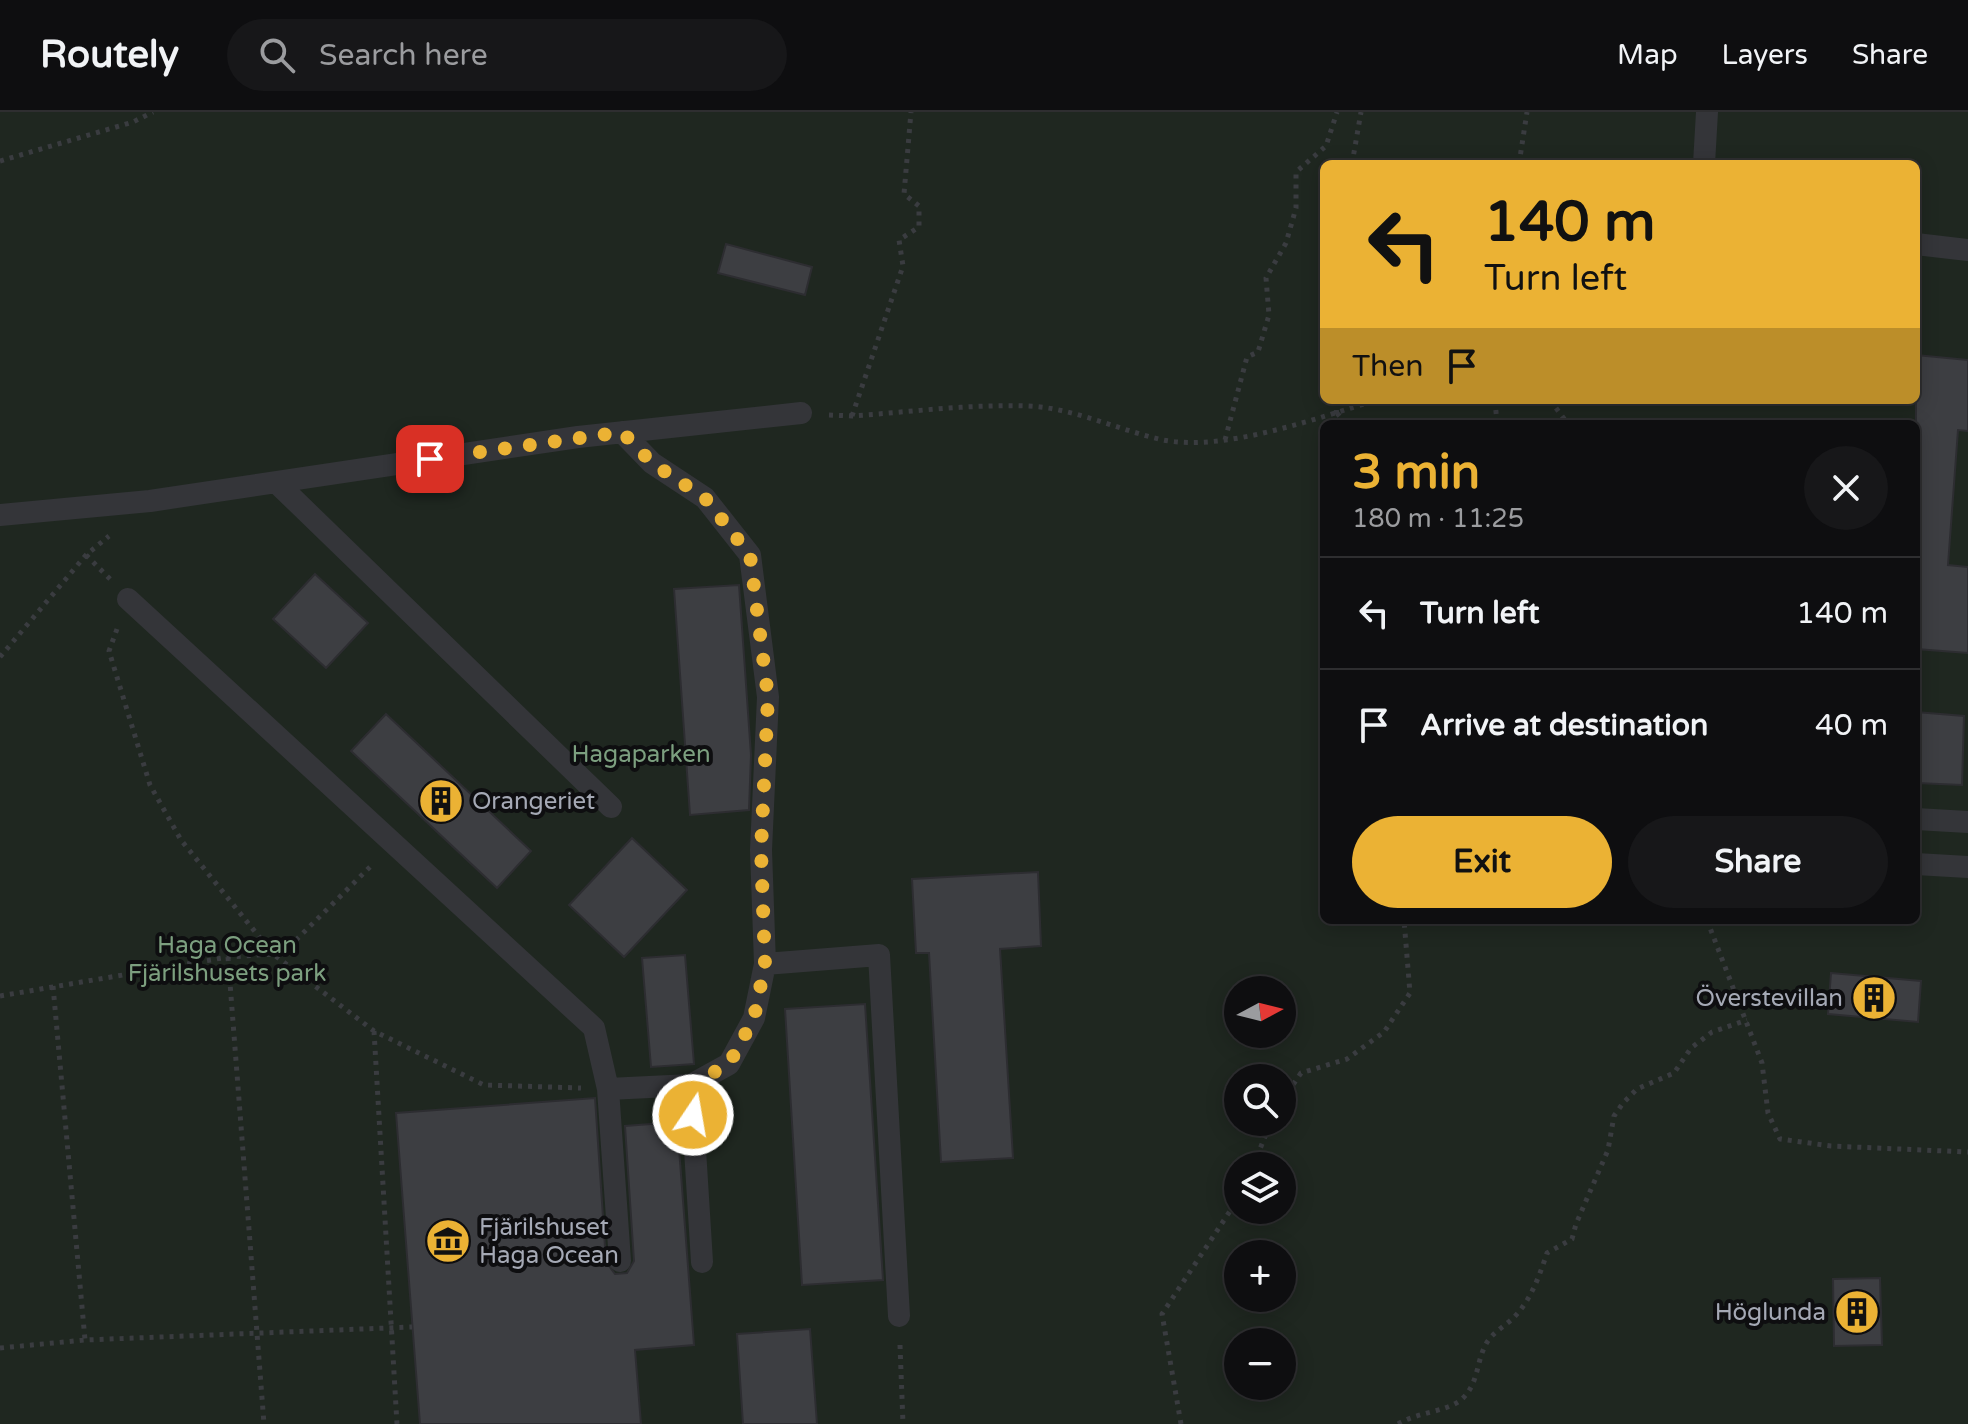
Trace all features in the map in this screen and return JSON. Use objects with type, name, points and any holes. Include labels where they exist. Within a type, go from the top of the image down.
[{"type":"lane","points":[[1704,160],[1707,112]]},
{"type":"lane","points":[[1920,244],[1968,250]]},
{"type":"lane","points":[[0,515],[150,501],[622,432],[801,413]]},
{"type":"lane","points":[[608,1089],[691,1085],[729,1064],[754,1018],[765,964],[761,850],[768,697],[750,555],[705,498],[652,463],[622,432]]},
{"type":"lane","points":[[278,484],[611,807]]},
{"type":"lane","points":[[128,599],[594,1028],[608,1089],[620,1261]]},
{"type":"lane","points":[[1920,819],[1968,822]]},
{"type":"lane","points":[[1920,864],[1968,867]]},
{"type":"lane","points":[[765,964],[879,955],[899,1316]]},
{"type":"lane","points":[[691,1085],[702,1262]]},
{"type":"path","points":[[0,161],[133,122],[153,112]]},
{"type":"path","points":[[852,416],[903,266],[899,240],[919,227],[919,206],[904,194],[911,112]]},
{"type":"path","points":[[1225,440],[1247,357],[1258,352],[1263,340],[1269,315],[1266,278],[1286,243],[1296,208],[1296,172],[1326,146],[1335,112]]},
{"type":"path","points":[[1353,160],[1361,112]]},
{"type":"path","points":[[1520,160],[1527,112]]},
{"type":"path","points":[[1336,404],[1337,420]]},
{"type":"path","points":[[801,413],[852,416],[1030,406],[1069,413],[1167,440],[1225,440],[1363,404]]},
{"type":"path","points":[[1336,412],[1343,420]]},
{"type":"path","points":[[0,657],[86,555],[150,501]]},
{"type":"path","points":[[128,599],[109,651],[150,785],[181,840],[273,954],[374,1031],[484,1085],[608,1089]]},
{"type":"path","points":[[0,996],[228,957],[273,954],[296,940],[373,865],[390,841]]},
{"type":"path","points":[[1296,1080],[1301,1073],[1347,1059],[1384,1032],[1410,993],[1404,924]]},
{"type":"path","points":[[1709,924],[1762,1063],[1768,1113],[1780,1139],[1831,1146],[1968,1152]]},
{"type":"path","points":[[228,957],[264,1424]]},
{"type":"path","points":[[53,986],[85,1340]]},
{"type":"path","points":[[1398,1424],[1415,1414],[1448,1407],[1471,1389],[1484,1346],[1517,1314],[1539,1278],[1547,1253],[1572,1239],[1608,1150],[1614,1116],[1623,1103],[1637,1089],[1674,1073],[1691,1048],[1712,1032],[1747,1020]]},
{"type":"path","points":[[374,1031],[397,1424]]},
{"type":"path","points":[[1181,1424],[1162,1314],[1224,1220]]},
{"type":"path","points":[[899,1316],[903,1424]]},
{"type":"path","points":[[0,1348],[85,1340],[412,1327]]},
{"type":"green space","name":"Hagaparken","points":[[0,112],[1968,112],[1968,1424],[0,1424]]},
{"type":"building","points":[[726,244],[812,267],[805,295],[718,273]]},
{"type":"building","points":[[1920,355],[1968,360],[1968,431],[1958,430],[1948,565],[1968,567],[1968,653],[1920,649],[1920,420],[1916,420],[1916,404],[1920,404]]},
{"type":"building","points":[[315,574],[368,623],[326,668],[273,619]]},
{"type":"building","points":[[739,585],[751,755],[749,810],[690,815],[674,589]]},
{"type":"building","points":[[1920,712],[1964,716],[1962,785],[1920,783]]},
{"type":"building","name":"Orangeriet","points":[[386,714],[531,851],[497,888],[351,751]]},
{"type":"building","points":[[632,838],[687,890],[624,957],[569,905]]},
{"type":"building","points":[[1038,872],[1041,946],[1000,949],[1013,1158],[941,1162],[929,953],[916,953],[912,879]]},
{"type":"building","points":[[685,955],[694,1064],[651,1067],[642,958]]},
{"type":"building","name":"Överstevillan","points":[[1831,973],[1921,981],[1918,1022],[1828,1014]]},
{"type":"building","points":[[865,1004],[883,1280],[802,1285],[785,1009]]},
{"type":"building","points":[[595,1098],[606,1262],[615,1274],[627,1273],[634,1261],[625,1126],[677,1122],[694,1345],[635,1350],[641,1424],[420,1424],[396,1113]]},
{"type":"building","name":"Höglunda","points":[[1880,1278],[1882,1345],[1834,1346],[1833,1279]]},
{"type":"building","points":[[810,1329],[817,1424],[743,1424],[737,1334]]},
{"type":"place","name":"Orangeriet","points":[[441,801]]},
{"type":"place","name":"Överstevillan","points":[[1874,998]]},
{"type":"place","name":"Fjärilshuset Haga Ocean","points":[[448,1241]]},
{"type":"place","name":"Höglunda","points":[[1857,1312]]},
{"type":"route","points":[[430,459],[622,432],[652,463],[705,498],[750,555],[768,697],[761,850],[765,964],[754,1018],[729,1064],[691,1085],[693,1115]]},
{"type":"park label","name":"Haga Ocean Fjärilshusets park","points":[[227,959]]}]
